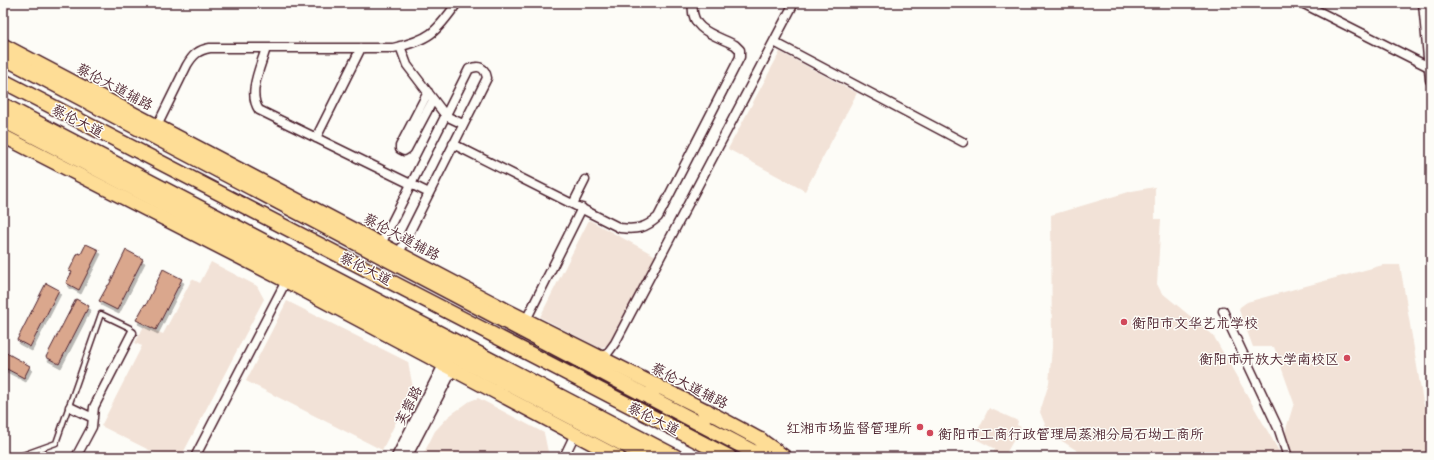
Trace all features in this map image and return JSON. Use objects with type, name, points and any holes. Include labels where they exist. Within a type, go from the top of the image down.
[{"type":"highway","points":[[3,57],[343,237],[376,245],[653,392],[700,424],[763,457]]},
{"type":"highway","name":"蔡伦大道","points":[[3,81],[729,457]]},
{"type":"highway","name":"蔡伦大道","points":[[3,105],[676,457]]},
{"type":"highway","points":[[3,120],[66,158],[288,276],[464,360],[578,428],[639,455]]},
{"type":"highway","points":[[443,350],[448,367],[464,360]]},
{"type":"highway","points":[[700,424],[707,411]]},
{"type":"highway","points":[[761,440],[770,457]]},
{"type":"main road","name":"蔡伦大道辅路","points":[[3,45],[157,126],[376,245],[399,253],[526,320],[601,364]]},
{"type":"main road","points":[[3,136],[66,158]]},
{"type":"main road","points":[[288,276],[448,367],[578,428],[618,457]]},
{"type":"main road","name":"蔡伦大道辅路","points":[[653,392],[707,411],[761,440],[785,457]]},
{"type":"street","points":[[157,126],[193,56],[200,50],[210,48],[361,48],[400,46],[416,43],[430,35],[441,25],[457,3]]},
{"type":"street","points":[[453,144],[620,228],[637,230],[650,225],[658,217],[740,57],[740,50],[735,45],[696,24],[692,13],[693,3]]},
{"type":"street","points":[[601,364],[615,343],[794,3]]},
{"type":"street","points":[[1302,3],[1430,68]]},
{"type":"street","points":[[1424,3],[1431,80]]},
{"type":"street","points":[[774,42],[963,142]]},
{"type":"street","points":[[400,46],[407,65],[433,100],[446,116],[463,124]]},
{"type":"street","points":[[266,48],[253,94],[254,103],[259,110],[429,193]]},
{"type":"street","points":[[316,138],[361,48]]},
{"type":"street","points":[[376,245],[411,185],[469,69],[475,66],[481,67],[486,71],[487,78],[399,253]]},
{"type":"street","points":[[428,92],[400,146],[400,149],[404,151],[407,149],[433,100]]},
{"type":"street","points":[[573,204],[585,180]]},
{"type":"street","points":[[526,320],[582,208]]},
{"type":"street","points":[[194,457],[288,276]]},
{"type":"street","points":[[1222,311],[1279,430],[1288,457]]},
{"type":"street","points":[[76,457],[92,428],[94,407],[132,333]]},
{"type":"street","name":"芙蓉路","points":[[397,457],[448,367]]},
{"type":"street","name":"芙蓉路","points":[[406,457],[448,367]]},
{"type":"street","points":[[70,407],[93,418]]},
{"type":"street","points":[[564,457],[578,428]]},
{"type":"lane","points":[[17,457],[56,442],[70,407],[101,314],[130,328],[132,333]]},
{"type":"shaded area","points":[[780,52],[857,93],[805,191],[728,149]]},
{"type":"shaded area","name":"衡阳市文华艺术学校","points":[[1155,187],[1155,219],[1161,219],[1157,284],[1161,292],[1213,335],[1280,453],[1280,457],[1087,457],[1048,432],[1040,412],[1049,383],[1052,347],[1051,215],[1132,191]]},
{"type":"shaded area","points":[[589,220],[656,256],[610,344],[600,348],[540,317]]},
{"type":"shaded area","points":[[211,262],[257,286],[264,299],[181,457],[163,457],[101,426],[142,346],[135,343],[144,326],[163,334],[192,279],[200,283]]},
{"type":"shaded area","name":"衡阳市开放大学南校区","points":[[1383,265],[1400,265],[1423,402],[1431,421],[1431,457],[1293,457],[1287,448],[1285,438],[1286,429],[1294,403],[1274,347],[1253,347],[1239,310],[1240,307],[1247,302]]},
{"type":"shaded area","points":[[287,301],[408,362],[413,388],[382,450],[246,381]]},
{"type":"shaded area","points":[[478,398],[544,433],[548,452],[545,457],[422,457],[435,431],[449,416],[470,401]]},
{"type":"shaded area","points":[[989,408],[1018,421],[1017,425],[1021,427],[1004,457],[992,457],[995,449],[974,438]]},
{"type":"building","points":[[86,244],[99,250],[79,290],[66,283],[72,272],[69,271],[78,253],[81,254]]},
{"type":"building","points":[[126,250],[143,259],[117,310],[99,301],[109,285]]},
{"type":"building","points":[[163,269],[182,279],[156,330],[136,320],[145,304],[146,305]]},
{"type":"building","points":[[46,283],[59,290],[30,347],[17,340]]},
{"type":"building","points":[[76,299],[89,306],[59,364],[46,357]]},
{"type":"building","points":[[3,351],[30,366],[24,378],[3,367]]},
{"type":"place","name":"衡阳市文华艺术学校","points":[[1124,322]]},
{"type":"place","name":"衡阳市开放大学南校区","points":[[1347,358]]},
{"type":"place","name":"红湘市场监督管理所","points":[[920,427]]},
{"type":"place","name":"衡阳市工商行政管理局蒸湘分局石坳工商所","points":[[930,433]]}]
